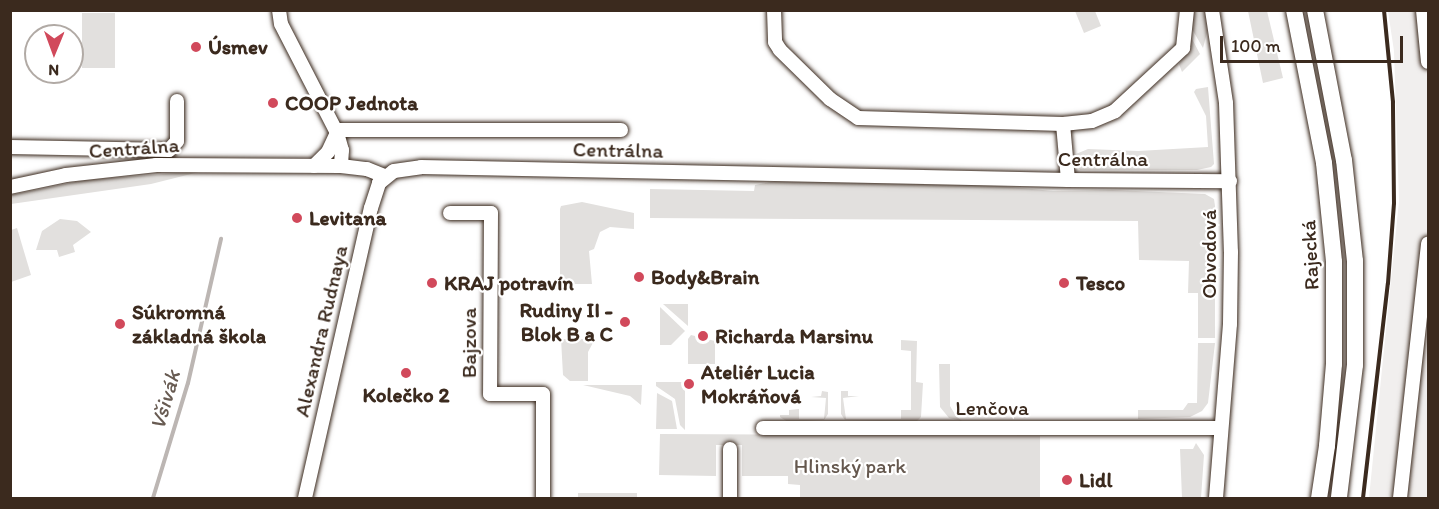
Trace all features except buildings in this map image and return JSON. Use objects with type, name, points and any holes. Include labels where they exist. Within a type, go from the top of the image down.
[{"type":"main road","name":"Rajecká","points":[[1294,10],[1324,164],[1334,262],[1334,375],[1319,498]]},
{"type":"main road","name":"Rajecká","points":[[1315,10],[1344,160],[1355,261],[1355,365],[1339,498]]},
{"type":"street","points":[[279,10],[281,24],[337,132],[342,150],[341,166]]},
{"type":"street","points":[[774,15],[775,42],[780,51],[830,99],[858,118],[1063,124],[1092,121],[1115,111],[1183,48],[1187,10]]},
{"type":"street","name":"Obvodová","points":[[1212,10],[1225,93],[1230,181],[1231,288],[1216,498]]},
{"type":"street","points":[[1423,10],[1428,62]]},
{"type":"street","points":[[10,147],[169,150],[177,141],[177,101]]},
{"type":"street","points":[[1063,124],[1068,180]]},
{"type":"street","points":[[337,132],[621,130]]},
{"type":"street","points":[[314,166],[328,152],[337,132]]},
{"type":"street","name":"Centrálna","points":[[10,188],[66,175],[156,165],[341,166],[367,169],[384,176],[405,168],[421,167],[1068,180],[1230,181]]},
{"type":"street","name":"Alexandra Rudnaya","points":[[305,498],[368,220],[379,183],[384,176]]},
{"type":"street","name":"Bajzova","points":[[450,213],[491,213],[490,394],[543,394],[543,498]]},
{"type":"street","points":[[1400,498],[1428,244]]},
{"type":"street","name":"Lenčova","points":[[763,428],[1221,429]]},
{"type":"street","points":[[730,449],[730,498]]},
{"type":"shaded area","points":[[1388,11],[1428,11],[1428,498],[1369,498],[1399,201],[1394,51]]},
{"type":"green space","points":[[1075,11],[1095,11],[1101,26],[1084,33]]},
{"type":"green space","points":[[1192,11],[1205,11],[1208,29],[1203,48],[1192,29]]},
{"type":"green space","points":[[1248,11],[1267,11],[1283,78],[1263,83]]},
{"type":"green space","points":[[82,13],[115,13],[115,68],[84,68]]},
{"type":"green space","points":[[1192,39],[1200,54],[1182,72],[1179,64]]},
{"type":"green space","points":[[1208,87],[1214,164],[1211,167],[1197,170],[1080,170],[1078,167],[1074,157],[1088,149],[1138,151],[1208,147],[1206,116],[1194,92],[1196,89]]},
{"type":"green space","points":[[203,171],[151,184],[11,204],[11,195],[85,180]]},
{"type":"green space","points":[[786,179],[978,184],[1053,191],[1112,190],[1205,194],[1214,199],[1215,206],[1215,338],[1198,338],[1198,293],[1188,293],[1189,261],[1139,260],[1138,221],[650,218],[650,189],[754,191],[755,185]]},
{"type":"green space","points":[[582,202],[634,213],[634,229],[610,227],[600,232],[594,249],[589,251],[592,284],[560,284],[560,209],[561,206]]},
{"type":"green space","points":[[60,219],[77,221],[91,232],[73,245],[75,252],[59,257],[57,250],[36,250],[42,231]]},
{"type":"green space","points":[[17,228],[31,275],[11,282],[11,230]]},
{"type":"green space","points":[[663,304],[688,304],[688,326]]},
{"type":"green space","points":[[660,307],[685,331],[671,345],[660,345]]},
{"type":"green space","points":[[691,335],[715,341],[715,364],[688,364],[688,339]]},
{"type":"green space","points":[[561,339],[595,339],[588,352],[588,381],[570,381],[563,375]]},
{"type":"green space","points":[[901,340],[917,341],[916,382],[923,383],[921,417],[916,422],[845,420],[841,414],[841,391],[848,391],[848,396],[859,396],[843,398],[846,419],[901,419],[901,410],[911,410],[911,351],[901,350]]},
{"type":"green space","points":[[1198,343],[1215,343],[1208,403],[1202,411],[1190,417],[1138,419],[1138,410],[1183,410],[1188,403],[1197,403]]},
{"type":"green space","points":[[939,364],[950,364],[950,406],[962,421],[949,418],[940,407]]},
{"type":"green space","points":[[656,382],[685,382],[685,430],[680,425],[675,399],[656,386]]},
{"type":"green space","points":[[583,385],[642,385],[641,405],[630,396]]},
{"type":"green space","points":[[822,391],[828,392],[828,414],[824,420],[788,422],[780,417],[780,415],[789,415],[789,410],[799,409],[799,419],[824,419],[826,398],[811,397],[821,396]]},
{"type":"green space","points":[[657,393],[672,401],[677,429],[656,429]]},
{"type":"green space","name":"Hlinský park","points":[[660,434],[1040,436],[1040,498],[800,498],[800,485],[788,484],[788,476],[742,476],[742,445],[716,445],[716,476],[659,475]]},
{"type":"green space","points":[[1196,443],[1204,455],[1201,498],[1182,498],[1180,449],[1193,449]]},
{"type":"green space","points":[[578,493],[637,493],[637,498],[578,498]]},
{"type":"waterway","name":"Všivák","points":[[153,498],[188,383],[221,239]]},
{"type":"railway","points":[[1363,498],[1388,283],[1394,203],[1393,102],[1384,10]]},
{"type":"place","name":"Úsmev","points":[[196,47]]},
{"type":"place","name":"COOP Jednota","points":[[273,103]]},
{"type":"place","name":"Levitana","points":[[297,218]]},
{"type":"place","name":"Body&Brain","points":[[639,277]]},
{"type":"place","name":"KRAJ potravín","points":[[432,283]]},
{"type":"place","name":"Tesco","points":[[1064,283]]},
{"type":"place","name":"Rudiny II - Blok B a C","points":[[625,322]]},
{"type":"place","name":"Súkromná základná škola","points":[[120,324]]},
{"type":"place","name":"Richarda Marsinu","points":[[703,336]]},
{"type":"place","name":"Kolečko 2","points":[[406,373]]},
{"type":"place","name":"Ateliér Lucia Mokráňová","points":[[689,384]]},
{"type":"place","name":"Lidl","points":[[1067,480]]}]
